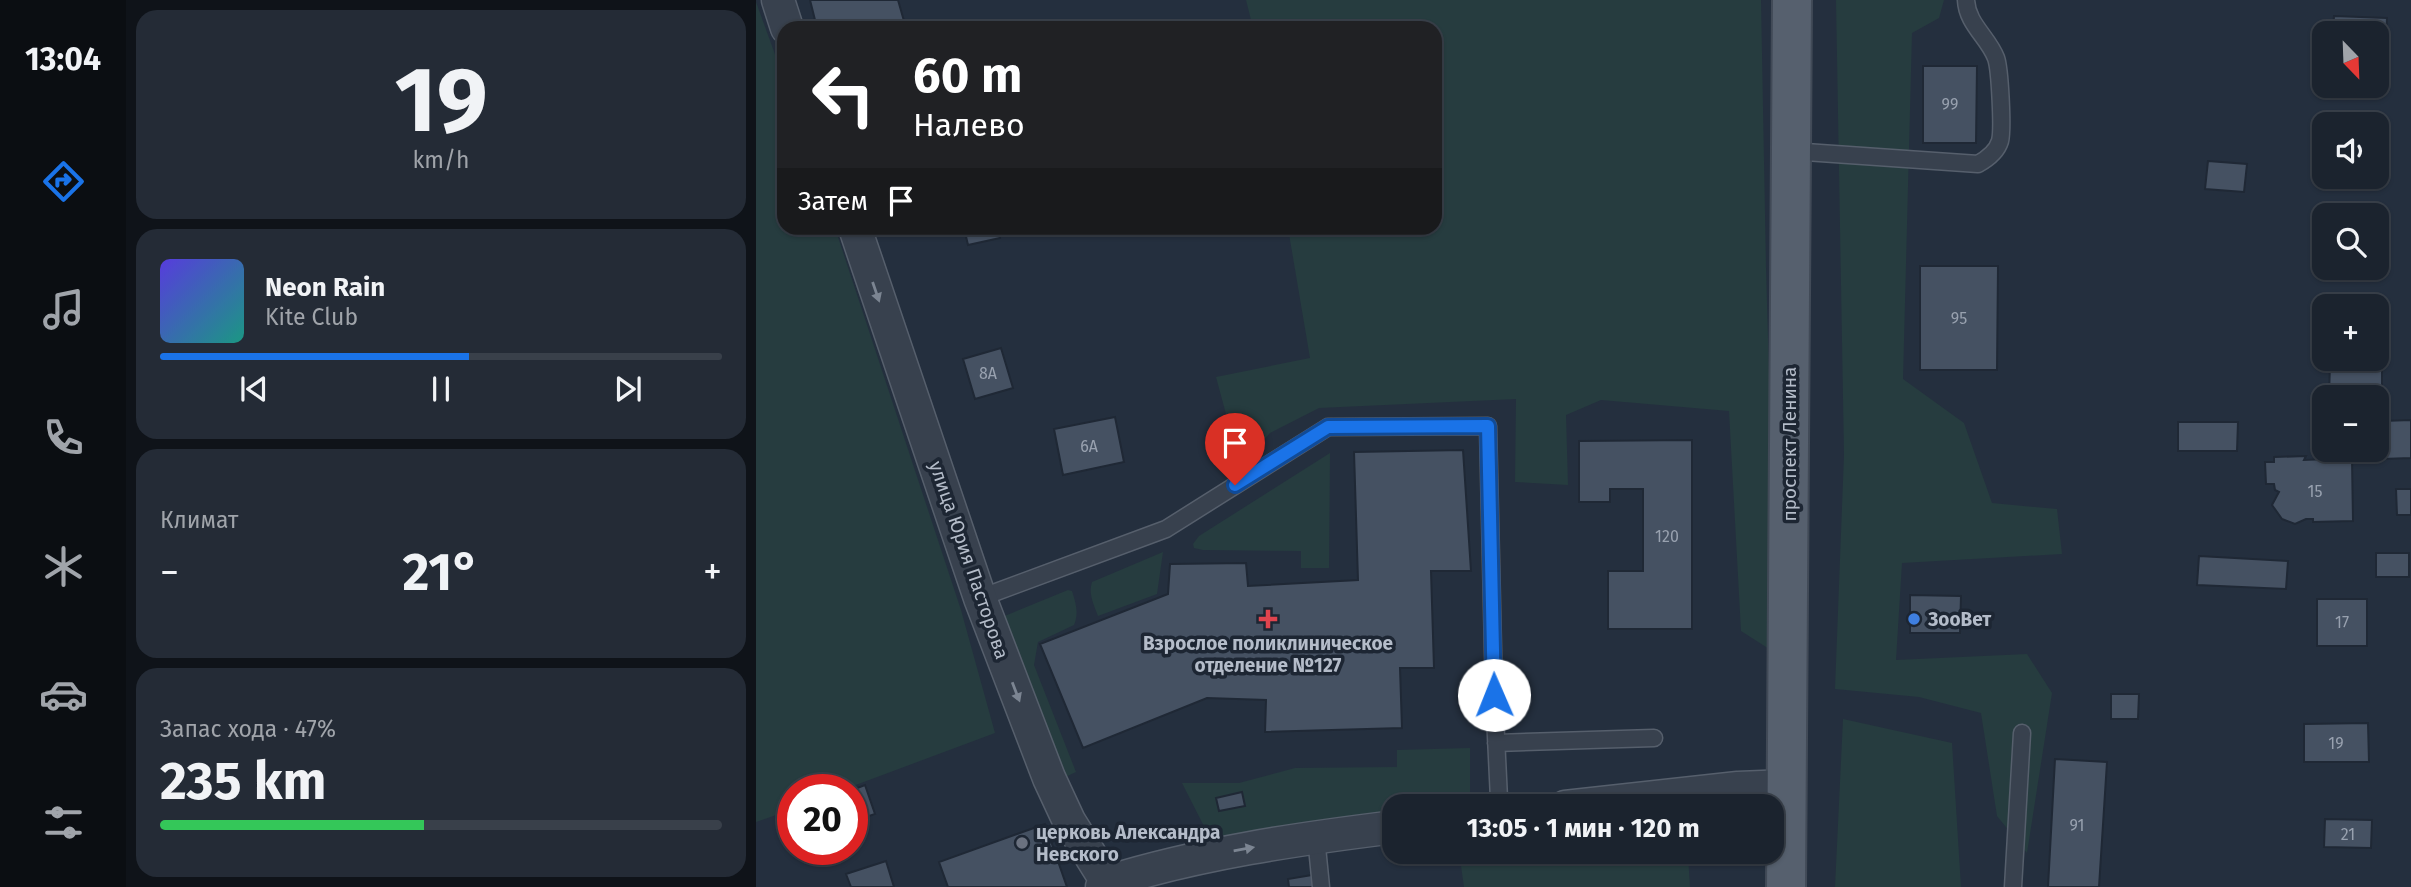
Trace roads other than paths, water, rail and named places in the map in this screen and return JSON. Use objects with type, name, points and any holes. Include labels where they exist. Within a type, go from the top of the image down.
[{"type":"main road","name":"проспект Ленина","points":[[1786,887],[1792,0]]},
{"type":"street","points":[[778,0],[785,21]]},
{"type":"street","name":"улица Юрия Пасторова","points":[[857,235],[979,598],[1049,778],[1104,885]]},
{"type":"street","points":[[1683,794],[1788,786]]},
{"type":"street","points":[[1104,885],[1161,866],[1316,836],[1382,828]]},
{"type":"lane","points":[[1791,151],[1978,164],[1989,158],[2000,141],[2000,81],[1996,58],[1972,21],[1966,0]]},
{"type":"lane","points":[[979,598],[1166,529],[1328,427],[1488,426],[1499,794]]},
{"type":"lane","points":[[2013,887],[2022,733]]},
{"type":"lane","points":[[1496,743],[1654,737]]},
{"type":"lane","points":[[1316,836],[1321,887]]},
{"type":"place","name":"Взрослое поликлиническое отделение №127","points":[[1268,619]]},
{"type":"place","name":"ЗооВет","points":[[1914,619]]},
{"type":"place","name":"церковь Александра Невского","points":[[1022,843]]}]
